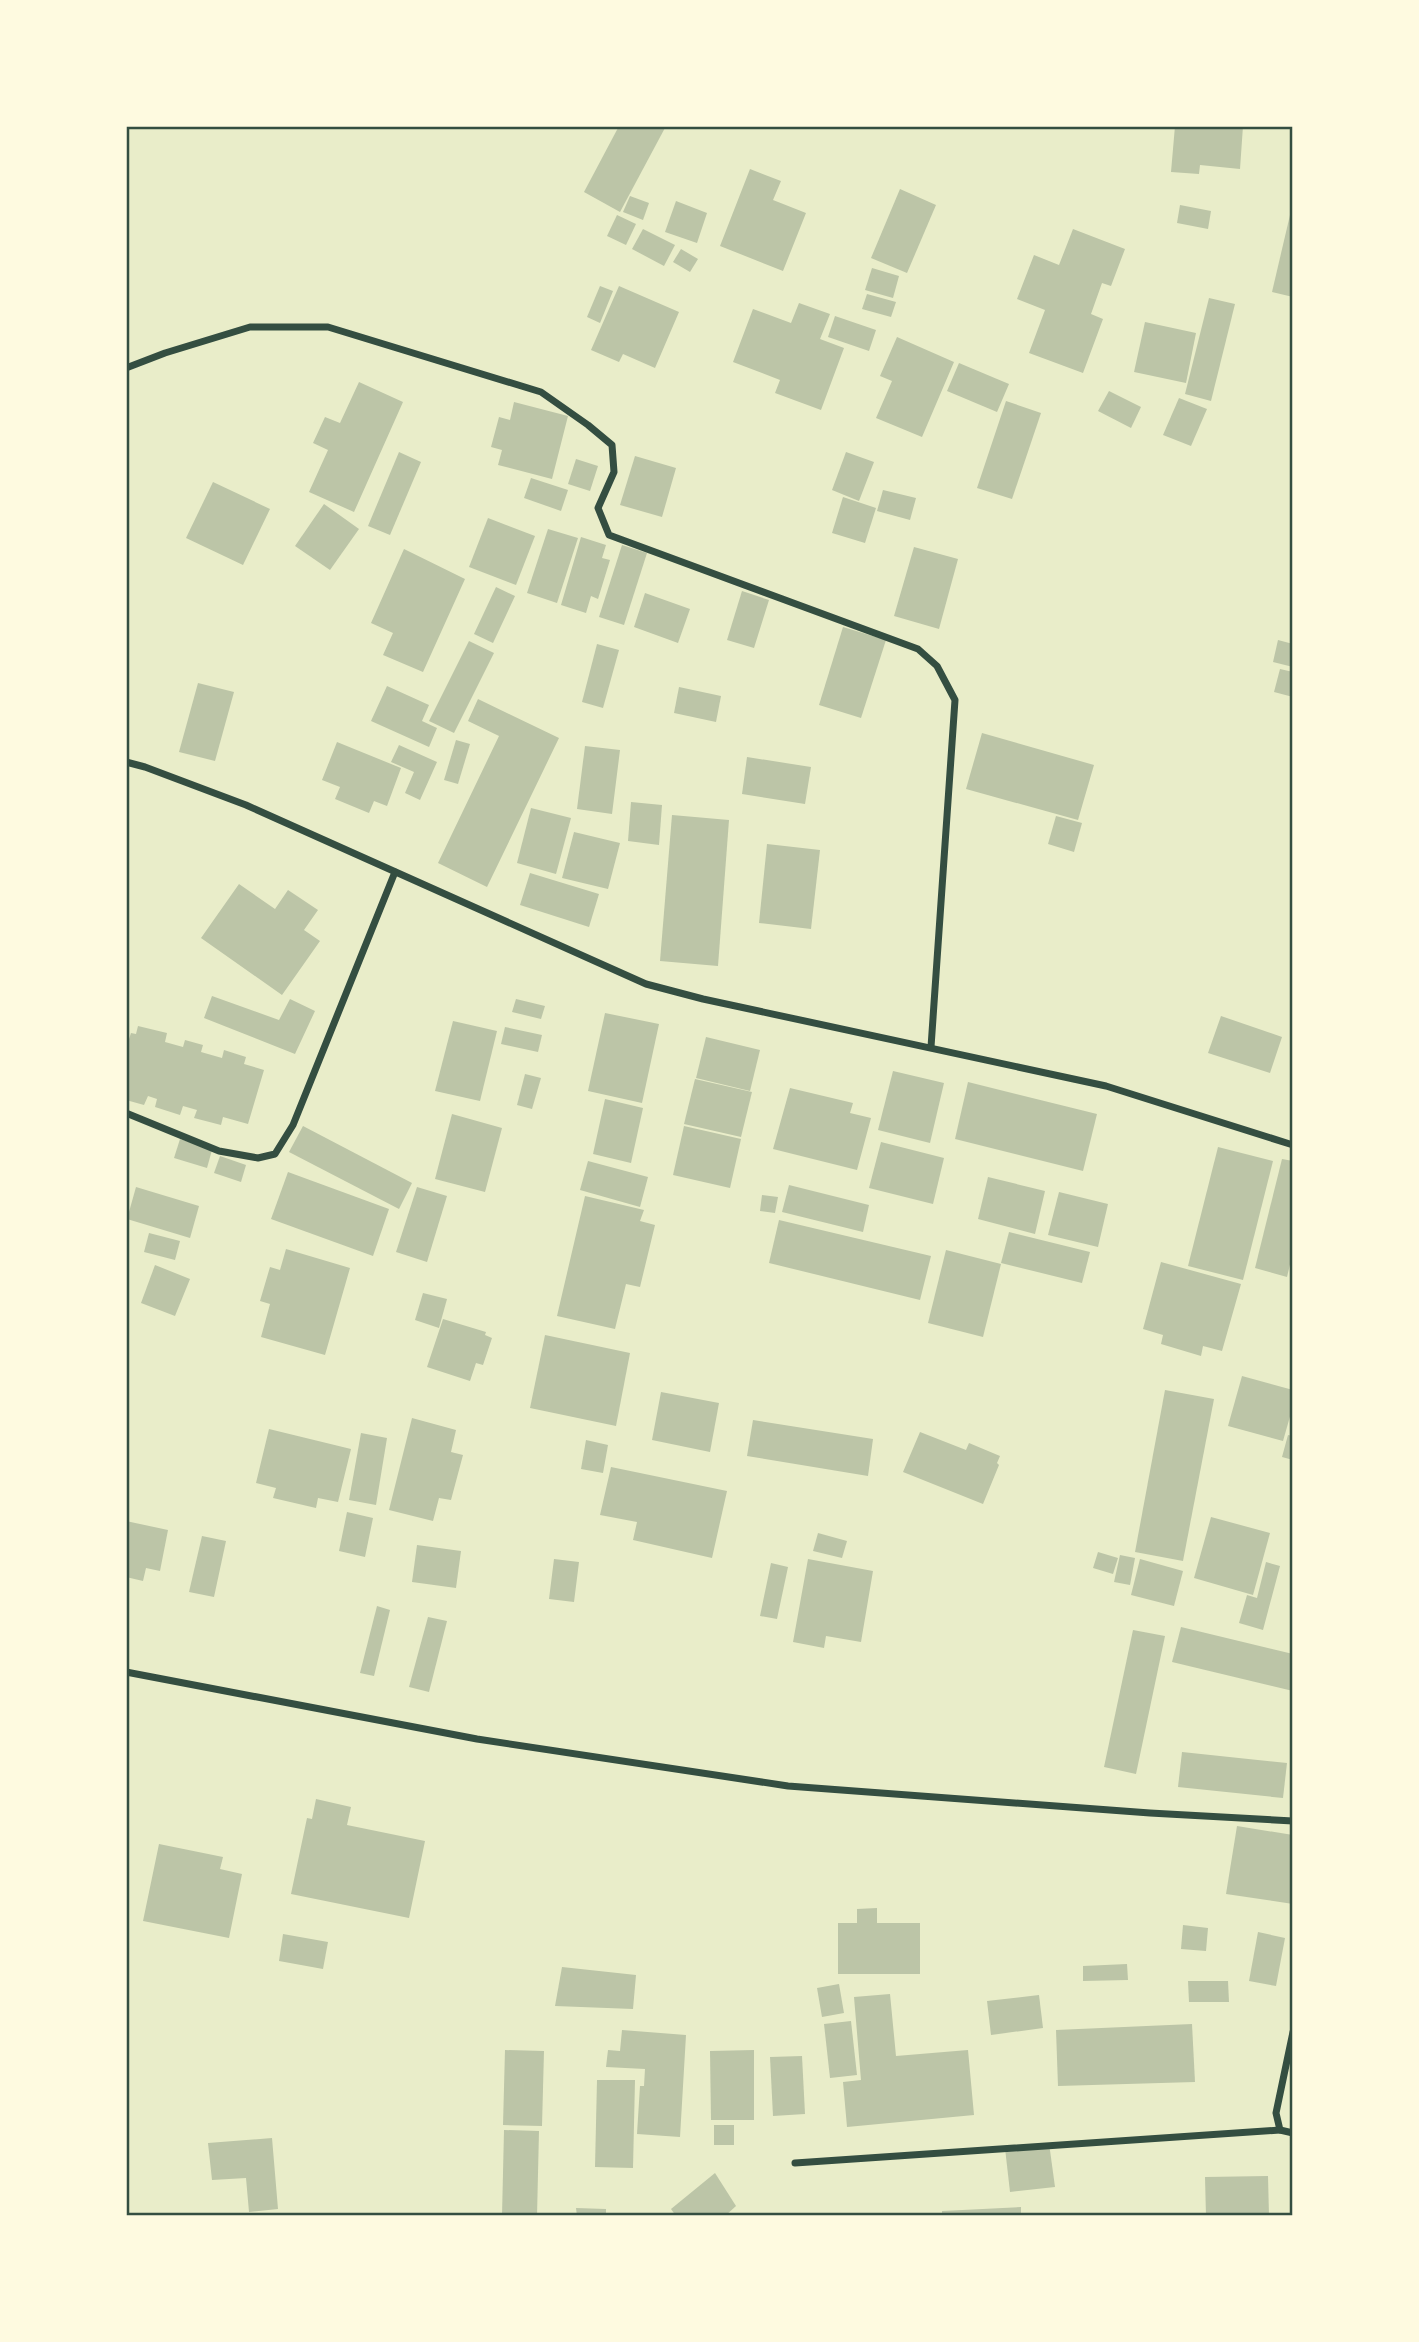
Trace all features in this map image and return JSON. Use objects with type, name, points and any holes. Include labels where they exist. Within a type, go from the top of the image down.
[{"type":"street","points":[[126,368],[250,327],[328,327],[541,392],[612,445],[614,472],[598,508],[609,535],[918,649],[937,666],[955,700],[931,1047]]},
{"type":"street","points":[[126,762],[246,805],[646,984],[703,999],[1106,1086],[1293,1145]]},
{"type":"street","points":[[126,1113],[219,1151],[258,1158],[275,1154],[293,1125],[395,872]]},
{"type":"street","points":[[126,1672],[477,1739],[788,1787],[1293,1821]]},
{"type":"street","points":[[1280,2130],[1276,2113],[1293,2032]]},
{"type":"street","points":[[795,2163],[1280,2130],[1293,2133]]},
{"type":"building","points":[[619,126],[666,126],[620,212],[584,192]]},
{"type":"building","points":[[1175,126],[1243,126],[1240,169],[1200,165],[1199,174],[1171,172]]},
{"type":"building","points":[[750,169],[781,181],[773,200],[806,213],[783,271],[720,246]]},
{"type":"building","points":[[900,189],[936,205],[907,273],[871,258]]},
{"type":"building","points":[[630,196],[649,203],[643,220],[623,212]]},
{"type":"building","points":[[676,201],[707,213],[697,243],[665,232]]},
{"type":"building","points":[[1180,205],[1211,211],[1208,229],[1177,223]]},
{"type":"building","points":[[617,215],[636,224],[626,245],[607,236]]},
{"type":"building","points":[[1290,215],[1293,216],[1293,297],[1272,292]]},
{"type":"building","points":[[643,229],[675,245],[664,266],[632,249]]},
{"type":"building","points":[[1073,229],[1125,249],[1111,286],[1102,283],[1091,314],[1103,319],[1083,373],[1029,353],[1045,310],[1017,299],[1034,255],[1059,265]]},
{"type":"building","points":[[681,249],[698,259],[690,272],[673,262]]},
{"type":"building","points":[[872,268],[899,276],[893,298],[865,290]]},
{"type":"building","points":[[600,286],[613,291],[600,323],[587,317]]},
{"type":"building","points":[[619,286],[679,312],[655,368],[623,354],[619,362],[591,350]]},
{"type":"building","points":[[867,294],[896,302],[891,317],[862,309]]},
{"type":"building","points":[[1209,298],[1235,304],[1211,401],[1185,394]]},
{"type":"building","points":[[799,303],[830,314],[820,339],[844,348],[821,410],[775,393],[780,380],[733,362],[753,309],[791,323]]},
{"type":"building","points":[[835,316],[876,330],[869,351],[828,337]]},
{"type":"building","points":[[1145,322],[1196,333],[1186,383],[1134,372]]},
{"type":"building","points":[[897,337],[954,362],[922,437],[876,418],[892,381],[880,376]]},
{"type":"building","points":[[959,363],[1009,384],[997,412],[947,391]]},
{"type":"building","points":[[359,382],[403,402],[354,512],[309,492],[328,450],[313,443],[325,417],[340,423]]},
{"type":"building","points":[[1109,391],[1141,407],[1131,428],[1098,411]]},
{"type":"building","points":[[1179,398],[1207,409],[1191,446],[1163,435]]},
{"type":"building","points":[[1006,401],[1041,413],[1012,499],[977,488]]},
{"type":"building","points":[[514,402],[568,416],[552,479],[498,465],[502,450],[491,447],[499,417],[510,420]]},
{"type":"building","points":[[399,452],[421,462],[390,535],[368,526]]},
{"type":"building","points":[[846,452],[874,462],[859,501],[832,490]]},
{"type":"building","points":[[635,456],[676,468],[662,517],[620,505]]},
{"type":"building","points":[[576,459],[598,466],[590,491],[568,484]]},
{"type":"building","points":[[531,478],[568,490],[561,511],[524,498]]},
{"type":"building","points":[[213,482],[270,509],[243,565],[186,538]]},
{"type":"building","points":[[883,490],[916,498],[910,520],[877,511]]},
{"type":"building","points":[[843,497],[876,508],[865,543],[832,533]]},
{"type":"building","points":[[324,504],[359,529],[330,570],[295,546]]},
{"type":"building","points":[[488,518],[535,536],[516,585],[469,567]]},
{"type":"building","points":[[548,529],[578,538],[557,603],[527,593]]},
{"type":"building","points":[[581,537],[606,545],[602,558],[610,560],[598,599],[591,596],[586,613],[561,605]]},
{"type":"building","points":[[622,545],[647,553],[624,625],[599,617]]},
{"type":"building","points":[[914,547],[958,559],[939,629],[894,616]]},
{"type":"building","points":[[404,549],[465,579],[423,672],[383,655],[393,633],[371,623]]},
{"type":"building","points":[[496,587],[515,596],[493,643],[474,634]]},
{"type":"building","points":[[742,591],[769,600],[754,648],[727,640]]},
{"type":"building","points":[[645,593],[690,609],[678,643],[634,627]]},
{"type":"building","points":[[843,627],[886,640],[861,718],[819,705]]},
{"type":"building","points":[[1278,640],[1293,644],[1293,667],[1273,662]]},
{"type":"building","points":[[469,641],[494,653],[454,733],[429,721]]},
{"type":"building","points":[[597,644],[619,650],[603,708],[582,702]]},
{"type":"building","points":[[1280,669],[1293,672],[1293,697],[1274,692]]},
{"type":"building","points":[[198,683],[234,692],[215,761],[179,752]]},
{"type":"building","points":[[387,686],[429,705],[422,721],[437,728],[429,747],[371,721]]},
{"type":"building","points":[[679,687],[721,696],[716,722],[674,713]]},
{"type":"building","points":[[478,699],[559,738],[487,887],[438,863],[499,736],[468,721]]},
{"type":"building","points":[[982,733],[1094,765],[1078,820],[966,789]]},
{"type":"building","points":[[456,740],[470,744],[458,784],[444,780]]},
{"type":"building","points":[[337,742],[401,768],[387,806],[374,801],[369,813],[335,799],[340,787],[322,780]]},
{"type":"building","points":[[399,745],[437,762],[420,800],[405,793],[414,772],[391,762]]},
{"type":"building","points":[[585,746],[620,750],[612,814],[577,809]]},
{"type":"building","points":[[747,757],[811,767],[805,804],[742,794]]},
{"type":"building","points":[[631,802],[662,805],[659,845],[628,841]]},
{"type":"building","points":[[531,808],[571,818],[556,874],[517,863]]},
{"type":"building","points":[[672,815],[729,820],[718,966],[660,961]]},
{"type":"building","points":[[1056,816],[1082,823],[1074,852],[1048,844]]},
{"type":"building","points":[[574,832],[620,843],[608,889],[562,878]]},
{"type":"building","points":[[767,844],[820,850],[811,929],[759,923]]},
{"type":"building","points":[[530,873],[599,894],[589,927],[520,905]]},
{"type":"building","points":[[239,884],[275,909],[288,890],[318,910],[304,930],[320,941],[282,995],[201,938]]},
{"type":"building","points":[[212,996],[279,1020],[290,999],[315,1011],[295,1054],[204,1018]]},
{"type":"building","points":[[516,999],[545,1006],[541,1019],[512,1012]]},
{"type":"building","points":[[605,1013],[659,1024],[642,1103],[588,1091]]},
{"type":"building","points":[[1221,1016],[1282,1037],[1270,1073],[1208,1053]]},
{"type":"building","points":[[453,1021],[497,1031],[480,1101],[435,1091]]},
{"type":"building","points":[[138,1026],[167,1033],[165,1042],[183,1047],[185,1040],[203,1045],[201,1052],[222,1058],[224,1050],[246,1057],[244,1064],[264,1070],[248,1124],[223,1117],[221,1125],[194,1118],[197,1110],[183,1106],[180,1115],[155,1107],[157,1099],[148,1096],[144,1105],[126,1100],[126,1048],[131,1033],[136,1034]]},
{"type":"building","points":[[505,1027],[542,1035],[538,1052],[501,1044]]},
{"type":"building","points":[[706,1037],[760,1050],[750,1091],[696,1078]]},
{"type":"building","points":[[893,1071],[944,1083],[930,1143],[878,1130]]},
{"type":"building","points":[[525,1074],[541,1078],[532,1109],[517,1105]]},
{"type":"building","points":[[695,1079],[752,1092],[741,1137],[684,1124]]},
{"type":"building","points":[[968,1082],[1097,1114],[1083,1171],[955,1139]]},
{"type":"building","points":[[790,1088],[853,1103],[850,1113],[871,1118],[857,1170],[773,1149]]},
{"type":"building","points":[[605,1099],[643,1108],[631,1163],[593,1154]]},
{"type":"building","points":[[452,1114],[502,1128],[485,1192],[435,1179]]},
{"type":"building","points":[[303,1126],[412,1183],[399,1209],[289,1152]]},
{"type":"building","points":[[684,1126],[741,1139],[730,1188],[673,1175]]},
{"type":"building","points":[[180,1139],[212,1150],[207,1168],[174,1158]]},
{"type":"building","points":[[881,1142],[944,1158],[933,1204],[869,1188]]},
{"type":"building","points":[[1218,1147],[1273,1161],[1243,1280],[1188,1266]]},
{"type":"building","points":[[220,1156],[246,1165],[241,1182],[214,1173]]},
{"type":"building","points":[[1282,1159],[1293,1161],[1293,1252],[1287,1277],[1255,1268]]},
{"type":"building","points":[[588,1161],[648,1177],[640,1207],[580,1190]]},
{"type":"building","points":[[288,1172],[389,1209],[373,1256],[271,1219]]},
{"type":"building","points":[[988,1177],[1045,1191],[1035,1234],[978,1219]]},
{"type":"building","points":[[789,1185],[869,1205],[863,1232],[782,1212]]},
{"type":"building","points":[[136,1187],[199,1206],[190,1238],[127,1219]]},
{"type":"building","points":[[417,1187],[447,1196],[427,1262],[396,1252]]},
{"type":"building","points":[[1059,1192],[1108,1204],[1098,1247],[1048,1235]]},
{"type":"building","points":[[762,1195],[778,1197],[775,1213],[760,1211]]},
{"type":"building","points":[[585,1196],[644,1210],[640,1221],[655,1225],[640,1287],[626,1284],[615,1329],[557,1316]]},
{"type":"building","points":[[779,1220],[931,1256],[920,1300],[769,1263]]},
{"type":"building","points":[[1009,1232],[1090,1252],[1082,1283],[1001,1263]]},
{"type":"building","points":[[149,1233],[180,1241],[175,1260],[144,1252]]},
{"type":"building","points":[[286,1249],[350,1268],[325,1355],[261,1337],[270,1304],[260,1301],[270,1267],[280,1270]]},
{"type":"building","points":[[946,1250],[1001,1264],[983,1337],[928,1323]]},
{"type":"building","points":[[1161,1262],[1241,1284],[1222,1351],[1203,1346],[1201,1356],[1161,1344],[1163,1335],[1143,1329]]},
{"type":"building","points":[[155,1265],[190,1279],[175,1316],[141,1303]]},
{"type":"building","points":[[423,1293],[447,1299],[439,1328],[415,1320]]},
{"type":"building","points":[[443,1319],[486,1332],[485,1335],[492,1338],[483,1365],[476,1363],[470,1381],[427,1367]]},
{"type":"building","points":[[545,1335],[630,1353],[616,1426],[530,1408]]},
{"type":"building","points":[[1242,1376],[1293,1390],[1293,1406],[1283,1441],[1228,1426]]},
{"type":"building","points":[[1165,1390],[1214,1399],[1183,1561],[1135,1552]]},
{"type":"building","points":[[661,1392],[719,1403],[710,1452],[652,1440]]},
{"type":"building","points":[[412,1418],[456,1430],[451,1452],[463,1455],[451,1500],[439,1498],[433,1521],[389,1510]]},
{"type":"building","points":[[753,1420],[873,1439],[868,1476],[747,1456]]},
{"type":"building","points":[[269,1429],[351,1449],[338,1502],[318,1498],[316,1508],[273,1498],[276,1488],[256,1483]]},
{"type":"building","points":[[920,1432],[966,1450],[969,1443],[1000,1456],[983,1504],[903,1472]]},
{"type":"building","points":[[361,1433],[387,1438],[376,1505],[349,1500]]},
{"type":"building","points":[[1288,1435],[1293,1436],[1293,1460],[1282,1457]]},
{"type":"building","points":[[586,1440],[608,1445],[603,1473],[581,1469]]},
{"type":"building","points":[[611,1467],[727,1491],[712,1558],[633,1540],[637,1522],[600,1515]]},
{"type":"building","points":[[347,1512],[373,1518],[365,1557],[339,1551]]},
{"type":"building","points":[[1211,1517],[1270,1533],[1253,1595],[1194,1578]]},
{"type":"building","points":[[126,1521],[168,1530],[160,1571],[146,1568],[143,1581],[126,1577]]},
{"type":"building","points":[[818,1533],[847,1541],[842,1558],[813,1551]]},
{"type":"building","points":[[202,1536],[226,1541],[214,1597],[189,1592]]},
{"type":"building","points":[[417,1545],[461,1551],[456,1588],[412,1582]]},
{"type":"building","points":[[1098,1552],[1118,1558],[1113,1574],[1093,1568]]},
{"type":"building","points":[[1120,1555],[1135,1558],[1130,1585],[1114,1582]]},
{"type":"building","points":[[554,1559],[579,1562],[574,1602],[549,1599]]},
{"type":"building","points":[[808,1559],[873,1571],[861,1642],[826,1636],[824,1648],[793,1642]]},
{"type":"building","points":[[1140,1559],[1183,1571],[1174,1606],[1131,1595]]},
{"type":"building","points":[[1266,1562],[1280,1566],[1263,1630],[1239,1623],[1247,1595],[1257,1598]]},
{"type":"building","points":[[771,1563],[788,1567],[777,1619],[760,1616]]},
{"type":"building","points":[[377,1606],[390,1610],[374,1676],[360,1673]]},
{"type":"building","points":[[428,1617],[447,1621],[429,1692],[409,1687]]},
{"type":"building","points":[[1181,1627],[1293,1654],[1293,1691],[1172,1662]]},
{"type":"building","points":[[1133,1630],[1165,1636],[1136,1774],[1104,1767]]},
{"type":"building","points":[[1182,1752],[1287,1763],[1283,1798],[1178,1787]]},
{"type":"building","points":[[316,1799],[351,1807],[347,1825],[425,1841],[409,1918],[291,1894],[307,1818],[312,1819]]},
{"type":"building","points":[[1237,1826],[1293,1835],[1293,1904],[1226,1894]]},
{"type":"building","points":[[159,1844],[223,1857],[220,1869],[242,1874],[229,1938],[143,1921]]},
{"type":"building","points":[[877,1908],[877,1923],[920,1923],[920,1974],[838,1974],[838,1923],[857,1923],[857,1909]]},
{"type":"building","points":[[1183,1925],[1208,1928],[1206,1951],[1181,1949]]},
{"type":"building","points":[[1258,1932],[1285,1938],[1276,1986],[1249,1981]]},
{"type":"building","points":[[283,1934],[328,1942],[323,1969],[279,1961]]},
{"type":"building","points":[[1127,1964],[1128,1980],[1083,1981],[1083,1966]]},
{"type":"building","points":[[562,1967],[636,1975],[633,2009],[555,2006]]},
{"type":"building","points":[[1188,1981],[1228,1981],[1229,2002],[1189,2002]]},
{"type":"building","points":[[839,1984],[844,2013],[822,2017],[817,1988]]},
{"type":"building","points":[[890,1994],[896,2056],[968,2050],[974,2115],[847,2127],[843,2082],[861,2080],[854,1997]]},
{"type":"building","points":[[1039,1995],[1043,2028],[991,2035],[987,2001]]},
{"type":"building","points":[[851,2021],[857,2075],[830,2078],[824,2024]]},
{"type":"building","points":[[1192,2024],[1195,2082],[1058,2086],[1056,2030]]},
{"type":"building","points":[[622,2030],[686,2035],[680,2137],[637,2134],[640,2086],[644,2086],[645,2069],[606,2067],[608,2050],[620,2051]]},
{"type":"building","points":[[505,2050],[544,2051],[542,2126],[503,2125]]},
{"type":"building","points":[[754,2050],[754,2120],[711,2120],[710,2051]]},
{"type":"building","points":[[802,2056],[805,2114],[773,2116],[770,2057]]},
{"type":"building","points":[[597,2080],[635,2080],[633,2168],[595,2167]]},
{"type":"building","points":[[714,2125],[734,2125],[734,2145],[714,2145]]},
{"type":"building","points":[[504,2130],[539,2131],[537,2216],[502,2216]]},
{"type":"building","points":[[272,2138],[278,2209],[249,2212],[246,2178],[212,2180],[208,2143]]},
{"type":"building","points":[[1049,2143],[1055,2187],[1010,2192],[1005,2148]]},
{"type":"building","points":[[715,2173],[736,2206],[725,2216],[676,2216],[671,2209]]},
{"type":"building","points":[[1268,2176],[1269,2216],[1206,2216],[1205,2177]]},
{"type":"building","points":[[1021,2207],[1021,2216],[942,2216],[942,2211]]},
{"type":"building","points":[[576,2208],[606,2209],[606,2216],[577,2216]]}]
